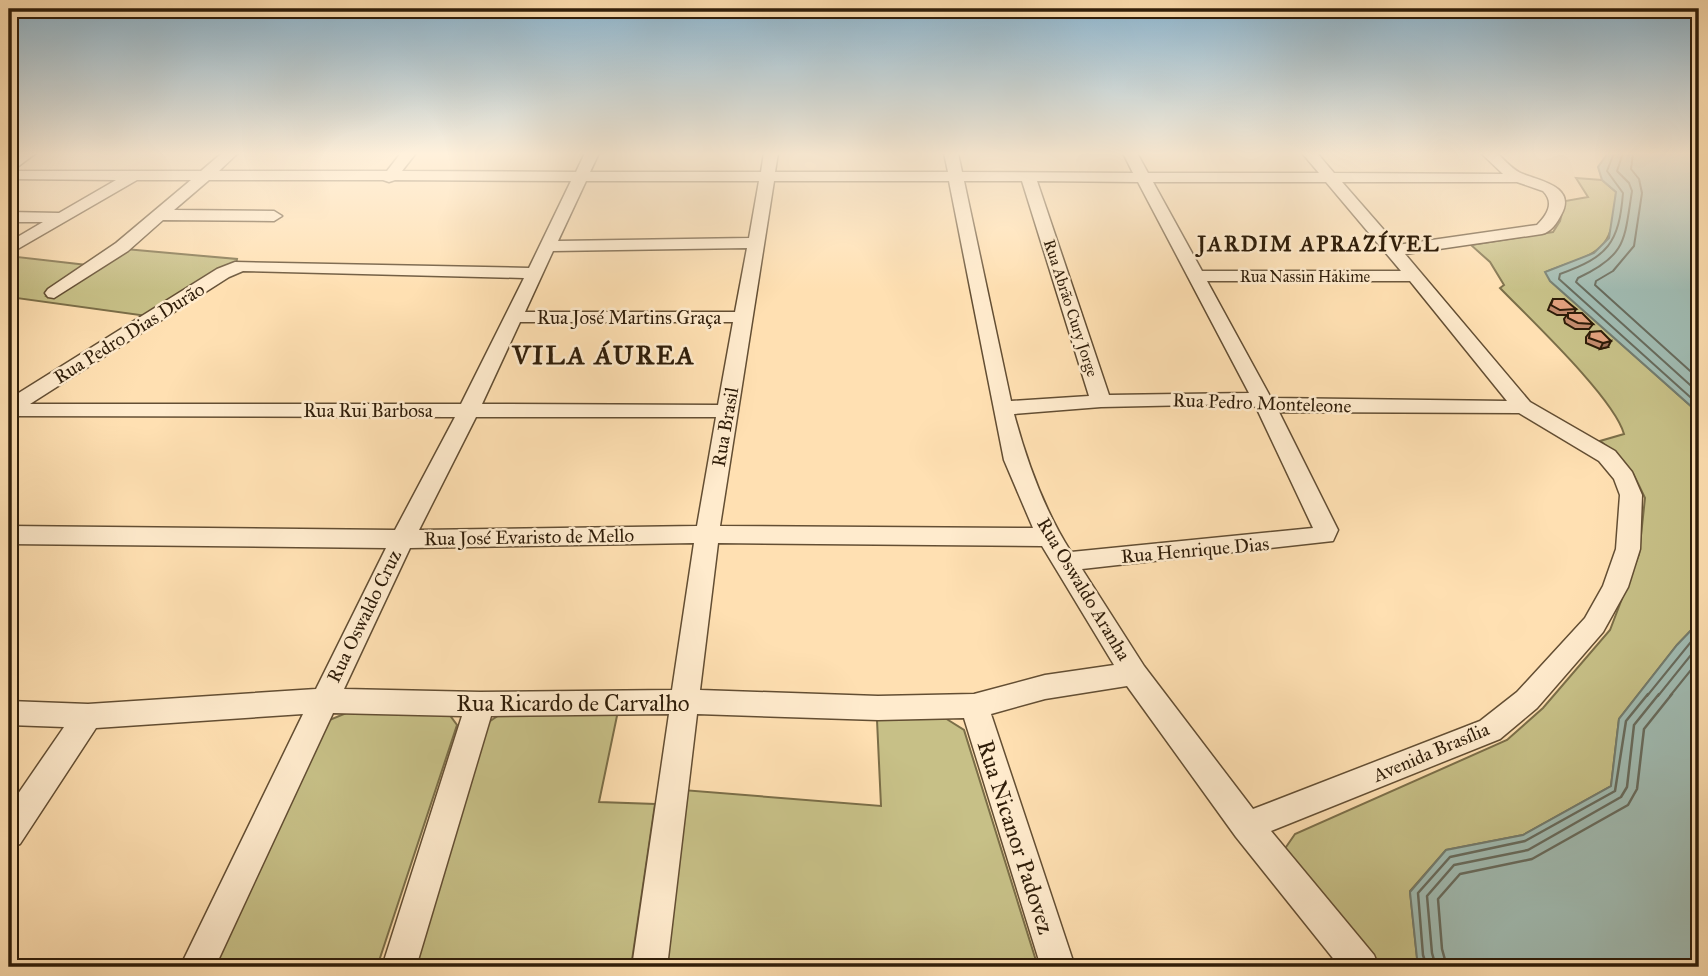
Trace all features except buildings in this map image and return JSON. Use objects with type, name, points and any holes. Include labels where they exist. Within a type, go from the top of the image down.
[{"type":"street","points":[[9,249],[94,199]]},
{"type":"street","points":[[54,293],[122,247],[180,199]]},
{"type":"street","name":"Rua Oswaldo Cruz","points":[[197,967],[323,701],[469,410],[570,199]]},
{"type":"street","name":"Rua Brasil","points":[[685,702],[707,534],[764,199]]},
{"type":"street","name":"Rua Oswaldo Aranha","points":[[960,199],[1015,460],[1049,537],[1134,674],[1247,826],[1362,967]]},
{"type":"street","name":"Rua Abrão Cury Jorge","points":[[1035,199],[1101,401]]},
{"type":"street","points":[[1153,199],[1264,403]]},
{"type":"street","points":[[1348,199],[1523,407]]},
{"type":"street","points":[[1393,251],[1542,229],[1552,220],[1557,199]]},
{"type":"street","points":[[162,215],[274,216]]},
{"type":"street","points":[[9,217],[61,218]]},
{"type":"street","points":[[549,246],[756,243]]},
{"type":"street","points":[[252,265],[535,273]]},
{"type":"street","name":"Rua Pedro Dias Durão","points":[[9,409],[223,273],[252,265]]},
{"type":"street","name":"Rua Nassin Hakime","points":[[1195,276],[1415,276]]},
{"type":"street","name":"Rua José Martins Graça","points":[[514,317],[744,317]]},
{"type":"street","name":"Rua Pedro Monteleone","points":[[1002,408],[1101,401],[1242,398],[1282,406],[1523,407]]},
{"type":"street","name":"Rua Henrique Dias","points":[[1064,562],[1325,536],[1326,530],[1264,403]]},
{"type":"street","name":"Avenida Brasília","points":[[1247,826],[1490,730],[1527,700],[1594,625],[1615,587],[1628,550],[1631,495],[1624,477],[1607,456],[1523,407]]},
{"type":"street","name":"Rua Rui Barbosa","points":[[9,409],[727,411]]},
{"type":"street","name":"Rua José Evaristo de Mello","points":[[9,535],[402,539],[707,534],[1049,537]]},
{"type":"street","name":"Rua Ricardo de Carvalho","points":[[9,713],[88,716],[323,701],[480,704],[685,702],[783,707],[974,706],[1045,687],[1134,674]]},
{"type":"street","points":[[649,967],[685,702]]},
{"type":"street","points":[[399,967],[480,704]]},
{"type":"street","name":"Rua Nicanor Padovez","points":[[974,706],[1058,967]]},
{"type":"street","points":[[9,833],[88,716]]},
{"type":"street","name":"Rua Oswaldo Aranha","points":[[1301,895],[1343,967]]},
{"type":"shaded area","points":[[1615,199],[1611,229],[1606,240],[1590,254],[1546,272],[1551,281],[1693,408],[1699,417],[1699,622],[1677,645],[1619,719],[1611,786],[1523,835],[1446,850],[1410,891],[1417,958],[1422,967],[1381,967],[1297,872],[1284,850],[1295,834],[1507,740],[1543,708],[1610,630],[1639,554],[1645,498],[1633,473],[1617,454],[1600,441],[1624,434],[1617,419],[1605,400],[1570,359],[1500,288],[1504,285],[1490,262],[1471,245],[1553,232],[1560,221],[1565,201]]},
{"type":"shaded area","points":[[125,249],[237,259],[236,264],[147,316],[9,297],[9,256],[87,265],[48,293],[46,296],[49,297]]},
{"type":"shaded area","points":[[356,709],[446,710],[457,725],[377,967],[210,967],[327,721]]},
{"type":"shaded area","points":[[618,711],[599,802],[655,804],[631,967],[411,967],[483,726],[502,713]]},
{"type":"shaded area","points":[[945,718],[964,730],[1038,967],[665,967],[683,790],[881,806],[877,720]]},
{"type":"water","points":[[1615,199],[1699,199],[1699,417],[1693,408],[1550,281],[1545,272],[1594,253],[1609,238]]},
{"type":"water","points":[[1699,622],[1699,967],[1422,967],[1417,958],[1410,892],[1446,850],[1523,835],[1611,786],[1619,719],[1677,645]]},
{"type":"district","name":"JARDIM APRAZÍVEL","points":[[1319,244]]},
{"type":"district","name":"VILA ÁUREA","points":[[604,355]]}]
